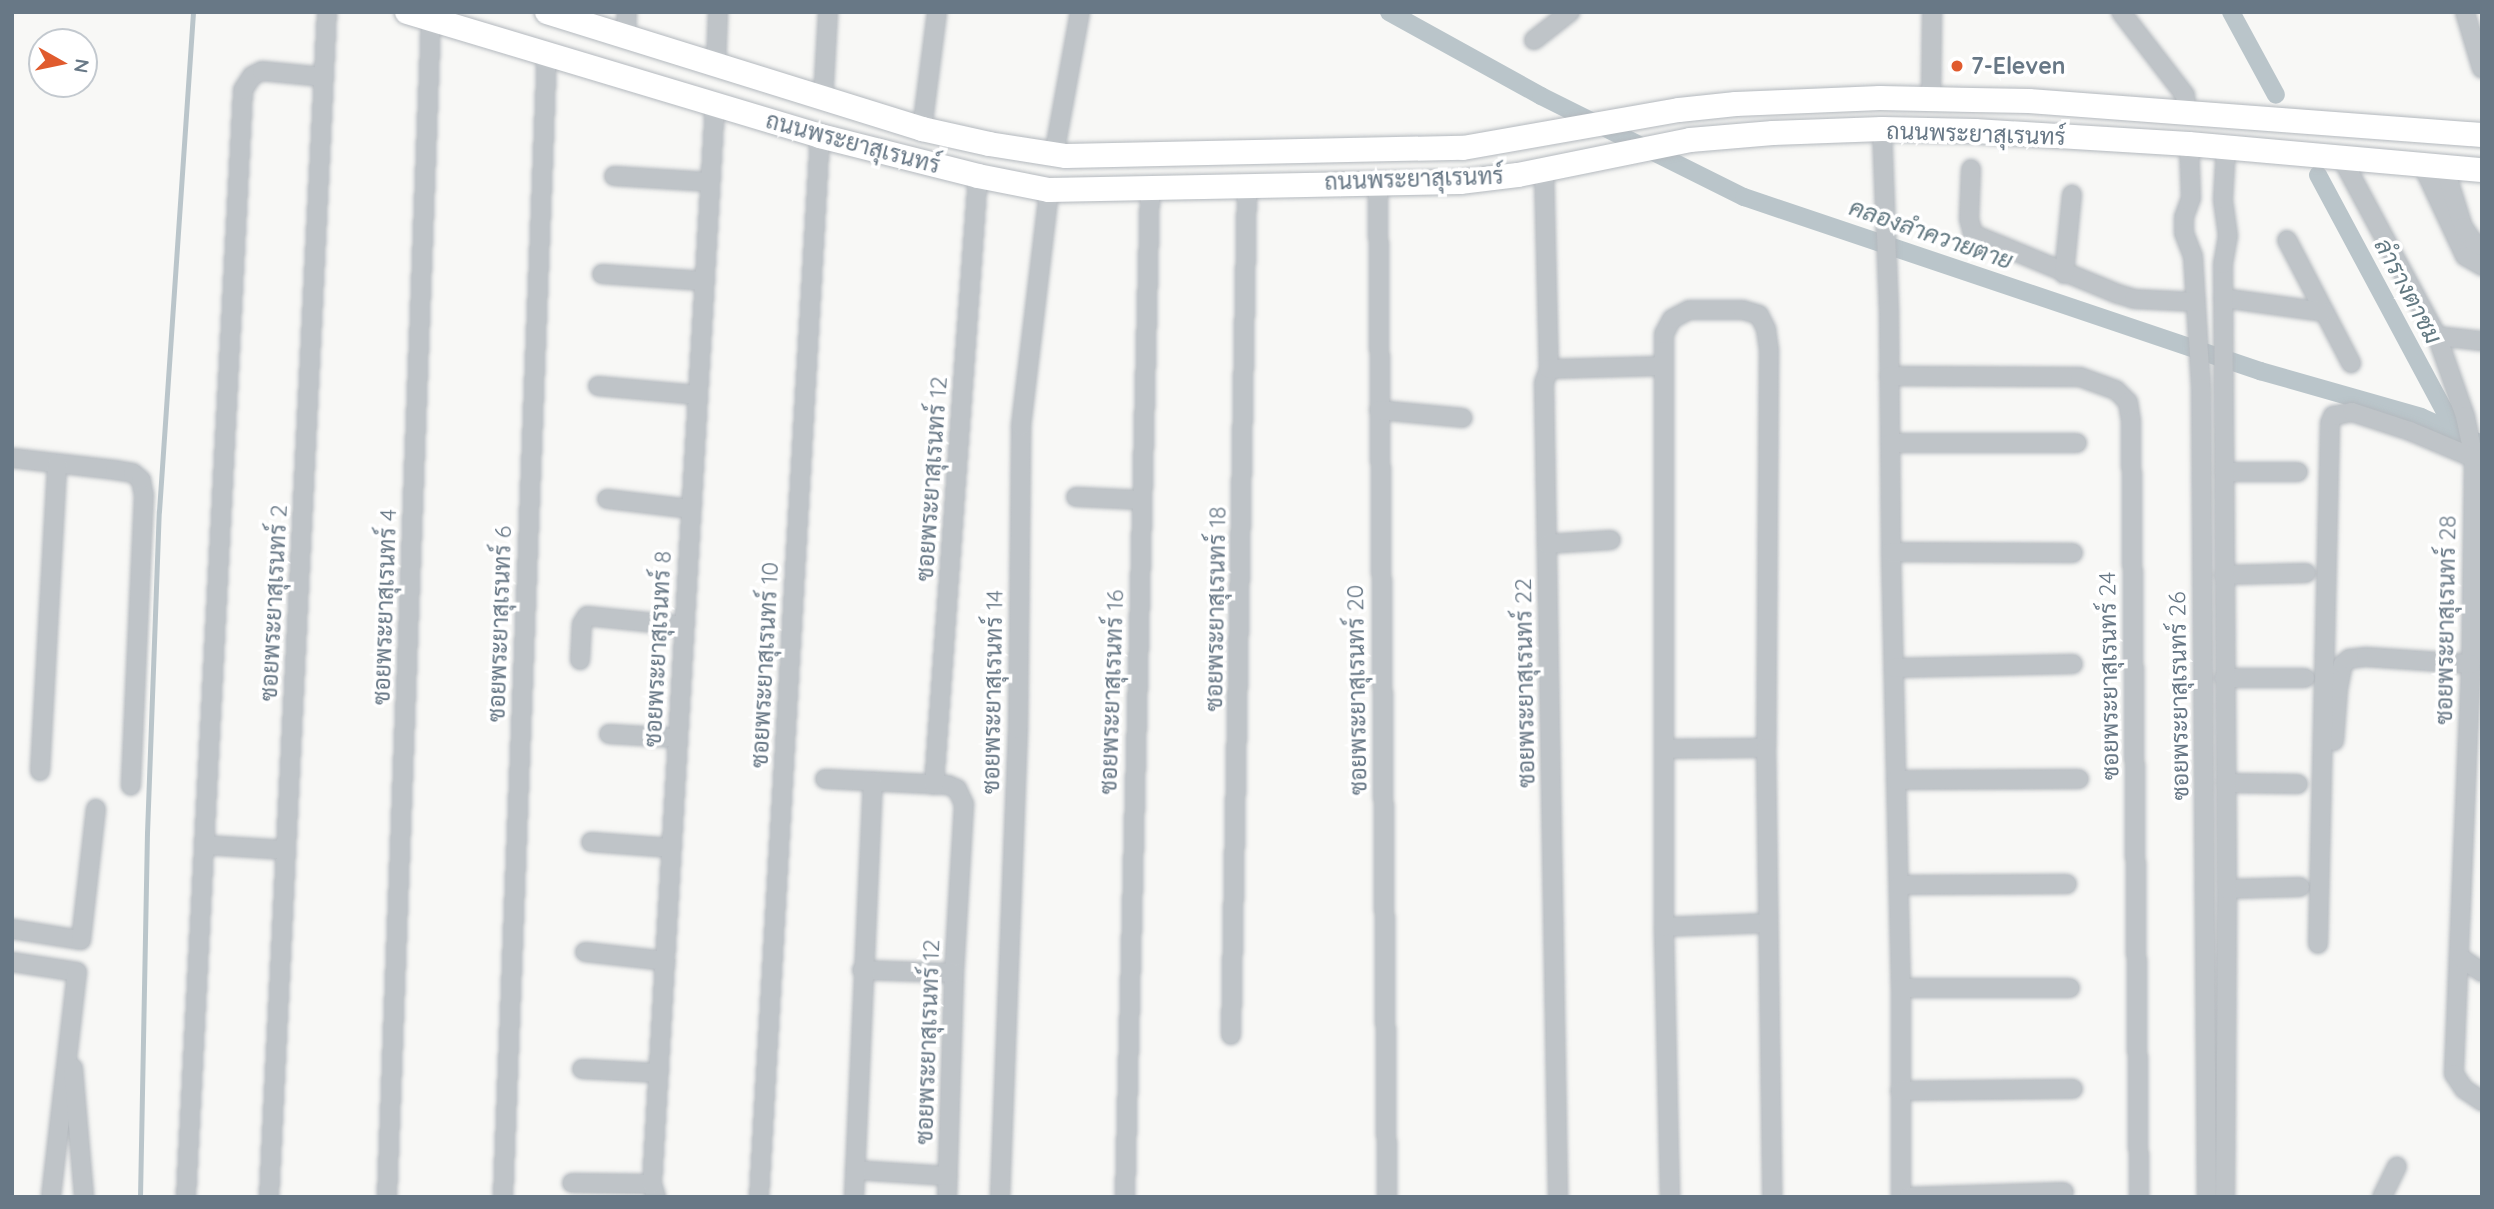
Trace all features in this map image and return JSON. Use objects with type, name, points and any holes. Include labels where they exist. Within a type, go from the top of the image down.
[{"type":"street","name":"ซอยพระยาสุเรนทร์ 2","points":[[270,1197],[327,12]]},
{"type":"street","name":"ถนนพระยาสุเรนทร์","points":[[407,12],[820,136],[978,176],[1049,190],[1492,179],[1690,140],[1773,133],[1882,129],[1975,131],[2189,144],[2482,170]]},
{"type":"street","name":"ถนนพระยาสุเรนทร์","points":[[547,12],[615,23],[716,65],[922,129],[1054,155],[1463,148],[1546,136],[1679,110],[1776,102],[1931,99],[2029,101],[2186,111],[2482,135]]},
{"type":"street","points":[[716,65],[718,12]]},
{"type":"street","points":[[820,136],[828,12]]},
{"type":"street","points":[[922,129],[937,12]]},
{"type":"street","points":[[1054,155],[1080,12]]},
{"type":"street","points":[[1534,40],[1570,12]]},
{"type":"street","points":[[1931,99],[1932,12]]},
{"type":"street","points":[[2121,12],[2185,95],[2186,111]]},
{"type":"street","points":[[2465,12],[2482,69]]},
{"type":"street","name":"ซอยพระยาสุเรนทร์ 4","points":[[387,1197],[431,20]]},
{"type":"street","name":"ซอยพระยาสุเรนทร์ 6","points":[[503,1197],[547,53]]},
{"type":"street","points":[[186,1197],[243,90],[252,76],[262,71],[324,77]]},
{"type":"street","name":"ซอยพระยาสุเรนทร์ 8","points":[[654,1191],[715,103]]},
{"type":"street","points":[[1882,129],[1901,988],[1901,1197]]},
{"type":"street","name":"ซอยพระยาสุเรนทร์ 10","points":[[760,1197],[820,136]]},
{"type":"street","name":"ซอยพระยาสุเรนทร์ 26","points":[[2189,144],[2191,198],[2184,217],[2184,233],[2193,256],[2200,333],[2201,388],[2207,1197]]},
{"type":"street","name":"ซอยพระยาสุเรนทร์ 26","points":[[2225,1197],[2227,889],[2223,298],[2228,220],[2223,199],[2226,147]]},
{"type":"street","name":"ซอยพระยาสุเรนทร์ 28","points":[[2342,156],[2437,336],[2473,454],[2471,664],[2461,958],[2454,1074],[2464,1089],[2482,1101]]},
{"type":"street","points":[[2433,165],[2463,227],[2474,243],[2482,246]]},
{"type":"street","points":[[2433,165],[2465,256],[2482,266]]},
{"type":"street","name":"ซอยพระยาสุเรนทร์ 22","points":[[1549,167],[1549,369],[1544,383],[1558,1197]]},
{"type":"street","points":[[1971,169],[1969,219],[1973,234],[2064,274],[2134,299],[2196,302]]},
{"type":"street","points":[[614,176],[709,182]]},
{"type":"street","name":"ซอยพระยาสุเรนทร์ 12","points":[[934,785],[978,176]]},
{"type":"street","name":"ซอยพระยาสุเรนทร์ 20","points":[[1378,182],[1387,1197]]},
{"type":"street","name":"ซอยพระยาสุเรนทร์ 18","points":[[1230,1035],[1247,184]]},
{"type":"street","name":"ซอยพระยาสุเรนทร์ 16","points":[[1125,1197],[1150,188]]},
{"type":"street","name":"ซอยพระยาสุเรนทร์ 14","points":[[1000,1197],[1018,729],[1021,426],[1049,190]]},
{"type":"street","points":[[2064,274],[2072,194]]},
{"type":"street","points":[[2191,198],[2223,199]]},
{"type":"street","points":[[2287,240],[2351,363]]},
{"type":"street","points":[[602,274],[704,281]]},
{"type":"street","points":[[2223,298],[2324,312]]},
{"type":"street","points":[[1670,1197],[1664,927],[1664,334],[1672,319],[1689,310],[1743,310],[1759,315],[1766,329],[1767,923],[1772,1197]]},
{"type":"street","points":[[2437,336],[2482,341]]},
{"type":"street","points":[[1549,369],[1662,366]]},
{"type":"street","name":"ซอยพระยาสุเรนทร์ 24","points":[[1889,376],[2080,377],[2116,390],[2129,402],[2139,1197]]},
{"type":"street","points":[[598,386],[697,395]]},
{"type":"street","points":[[1379,410],[1463,418]]},
{"type":"street","points":[[2318,944],[2330,423],[2333,416],[2352,412],[2473,454]]},
{"type":"street","points":[[1889,443],[2077,443]]},
{"type":"street","points":[[12,458],[133,474],[141,480],[144,495],[131,786]]},
{"type":"street","points":[[40,771],[57,463]]},
{"type":"street","points":[[2224,472],[2298,472]]},
{"type":"street","points":[[1076,497],[1142,500]]},
{"type":"street","points":[[607,499],[691,509]]},
{"type":"street","points":[[1547,544],[1611,540]]},
{"type":"street","points":[[2202,546],[2224,543]]},
{"type":"street","points":[[1891,552],[2073,553]]},
{"type":"street","points":[[2224,575],[2306,573]]},
{"type":"street","points":[[580,660],[582,624],[587,616],[684,626]]},
{"type":"street","points":[[2334,741],[2338,690],[2343,664],[2349,659],[2366,657],[2471,664]]},
{"type":"street","points":[[1894,668],[2073,664]]},
{"type":"street","points":[[2224,678],[2305,678]]},
{"type":"street","points":[[609,734],[678,738]]},
{"type":"street","points":[[1664,749],[1766,748]]},
{"type":"street","name":"ซอยพระยาสุเรนทร์ 12","points":[[825,779],[934,785],[957,789],[964,804],[954,973],[947,1197]]},
{"type":"street","points":[[1896,780],[2079,779]]},
{"type":"street","points":[[854,1197],[862,970],[873,781]]},
{"type":"street","points":[[2226,783],[2298,784]]},
{"type":"street","points":[[12,929],[80,940],[96,809]]},
{"type":"street","points":[[2464,831],[2482,843]]},
{"type":"street","points":[[591,842],[672,848]]},
{"type":"street","points":[[205,845],[286,850]]},
{"type":"street","points":[[1899,886],[2067,884]]},
{"type":"street","points":[[2227,889],[2301,887]]},
{"type":"street","points":[[1664,927],[1767,923]]},
{"type":"street","points":[[2206,935],[2227,935]]},
{"type":"street","points":[[585,952],[665,961]]},
{"type":"street","points":[[2461,958],[2482,972]]},
{"type":"street","points":[[12,962],[77,972],[51,1197]]},
{"type":"street","points":[[862,970],[954,973]]},
{"type":"street","points":[[1901,988],[2070,988]]},
{"type":"street","points":[[69,1030],[84,1197]]},
{"type":"street","points":[[582,1069],[659,1073]]},
{"type":"street","points":[[1900,1091],[2073,1088]]},
{"type":"street","points":[[2382,1197],[2398,1166]]},
{"type":"street","points":[[855,1170],[948,1176]]},
{"type":"street","points":[[572,1183],[654,1191]]},
{"type":"street","points":[[1909,1197],[2064,1192]]},
{"type":"waterway","points":[[140,1197],[147,833],[159,511],[193,12]]},
{"type":"waterway","name":"คลองลำควายตาย","points":[[1389,12],[1541,96],[1744,197],[2260,371],[2421,417],[2482,444]]},
{"type":"waterway","name":"ลำรางตาชม","points":[[2231,12],[2276,95]]},
{"type":"waterway","name":"ลำรางตาชม","points":[[2318,175],[2455,430]]},
{"type":"place","name":"7-Eleven","points":[[1957,66]]}]
